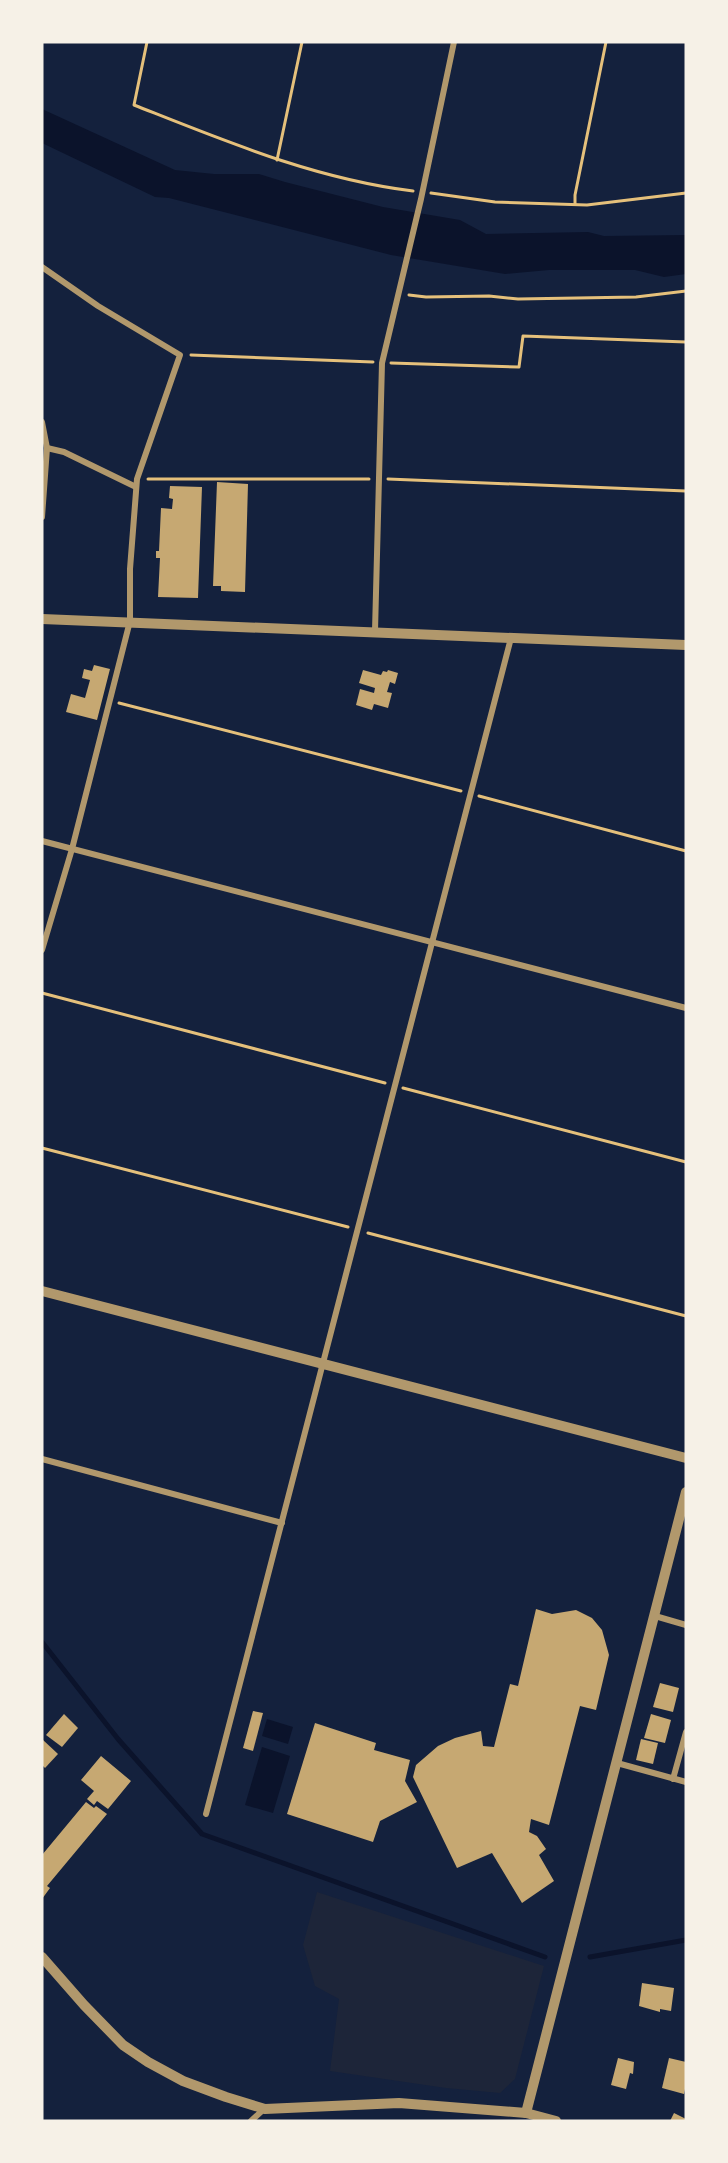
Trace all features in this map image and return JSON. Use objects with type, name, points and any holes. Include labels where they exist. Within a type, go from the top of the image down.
[{"type":"street","points":[[375,631],[382,363],[422,196],[454,42]]},
{"type":"street","points":[[42,267],[98,306],[180,355],[137,479],[130,569],[130,621],[72,849],[42,950]]},
{"type":"street","points":[[42,422],[47,448],[42,517]]},
{"type":"street","points":[[47,448],[64,452],[136,487]]},
{"type":"street","points":[[42,619],[686,645]]},
{"type":"street","points":[[206,1814],[512,637]]},
{"type":"street","points":[[42,841],[686,1008]]},
{"type":"street","points":[[42,1291],[686,1458]]},
{"type":"street","points":[[42,1459],[282,1523]]},
{"type":"street","points":[[526,2113],[686,1492]]},
{"type":"street","points":[[654,1617],[686,1625]]},
{"type":"street","points":[[674,1779],[686,1732]]},
{"type":"street","points":[[617,1763],[686,1782]]},
{"type":"street","points":[[42,1957],[123,2045],[183,2081],[265,2109],[399,2103],[526,2113],[556,2121]]},
{"type":"street","points":[[251,2121],[265,2109]]},
{"type":"path","points":[[147,42],[134,105],[309,170],[422,196],[495,202],[587,205],[686,194]]},
{"type":"path","points":[[277,160],[302,42]]},
{"type":"path","points":[[575,204],[606,42]]},
{"type":"path","points":[[399,294],[426,297],[489,296],[518,299],[636,297],[686,291]]},
{"type":"path","points":[[180,355],[519,367],[523,336],[686,342]]},
{"type":"path","points":[[137,479],[379,479],[686,491]]},
{"type":"path","points":[[110,700],[686,851]]},
{"type":"path","points":[[42,993],[686,1162]]},
{"type":"shaded area","points":[[42,109],[175,170],[214,174],[259,174],[383,207],[460,220],[486,234],[588,232],[604,236],[686,235],[686,274],[664,277],[635,270],[549,270],[505,274],[391,255],[169,198],[155,197],[42,143]]},
{"type":"shaded area","points":[[267,1719],[293,1727],[288,1744],[262,1736]]},
{"type":"shaded area","points":[[262,1747],[290,1756],[273,1813],[245,1805]]},
{"type":"shaded area","points":[[317,1892],[544,1966],[515,2079],[500,2093],[446,2088],[330,2071],[339,1999],[315,1986],[303,1945]]},
{"type":"building","points":[[217,482],[248,484],[245,592],[221,591],[221,586],[213,586]]},
{"type":"building","points":[[170,486],[202,487],[198,598],[158,597],[160,558],[156,558],[156,551],[159,551],[161,508],[172,509],[173,499],[169,498]]},
{"type":"building","points":[[94,665],[110,669],[97,720],[66,712],[71,694],[85,698],[90,680],[82,678],[84,669],[92,671]]},
{"type":"building","points":[[363,670],[381,675],[383,671],[388,670],[398,673],[395,684],[390,682],[387,692],[392,693],[388,708],[374,704],[372,710],[356,705],[360,689],[374,693],[375,688],[359,683]]},
{"type":"building","points":[[536,1609],[552,1614],[576,1610],[592,1618],[602,1630],[609,1655],[596,1710],[580,1706],[549,1825],[531,1819],[529,1832],[537,1836],[546,1849],[539,1855],[554,1881],[522,1903],[492,1853],[457,1868],[413,1777],[416,1765],[438,1746],[455,1738],[481,1731],[483,1746],[494,1747],[510,1684],[518,1686]]},
{"type":"building","points":[[660,1683],[679,1688],[673,1712],[653,1707]]},
{"type":"building","points":[[253,1711],[263,1713],[253,1751],[243,1748]]},
{"type":"building","points":[[64,1714],[78,1728],[62,1747],[46,1735]]},
{"type":"building","points":[[651,1714],[671,1720],[665,1743],[644,1738]]},
{"type":"building","points":[[315,1723],[376,1743],[374,1750],[410,1760],[405,1781],[417,1802],[380,1821],[373,1842],[287,1814]]},
{"type":"building","points":[[42,1739],[58,1754],[45,1768],[42,1765]]},
{"type":"building","points":[[641,1739],[658,1743],[653,1764],[636,1760]]},
{"type":"building","points":[[101,1756],[131,1781],[108,1809],[97,1801],[94,1805],[87,1799],[94,1791],[81,1780]]},
{"type":"building","points":[[86,1802],[107,1814],[47,1886],[50,1888],[42,1899],[42,1855]]},
{"type":"building","points":[[642,1983],[674,1988],[671,2011],[660,2009],[660,2012],[639,2006]]},
{"type":"building","points":[[618,2058],[634,2062],[633,2074],[630,2073],[626,2089],[611,2085]]},
{"type":"building","points":[[669,2058],[686,2062],[684,2094],[662,2088]]},
{"type":"building","points":[[674,2113],[686,2119],[686,2121],[670,2121]]},
{"type":"waterway","points":[[42,1642],[118,1739],[202,1834],[545,1957]]},
{"type":"waterway","points":[[590,1957],[686,1940]]}]
